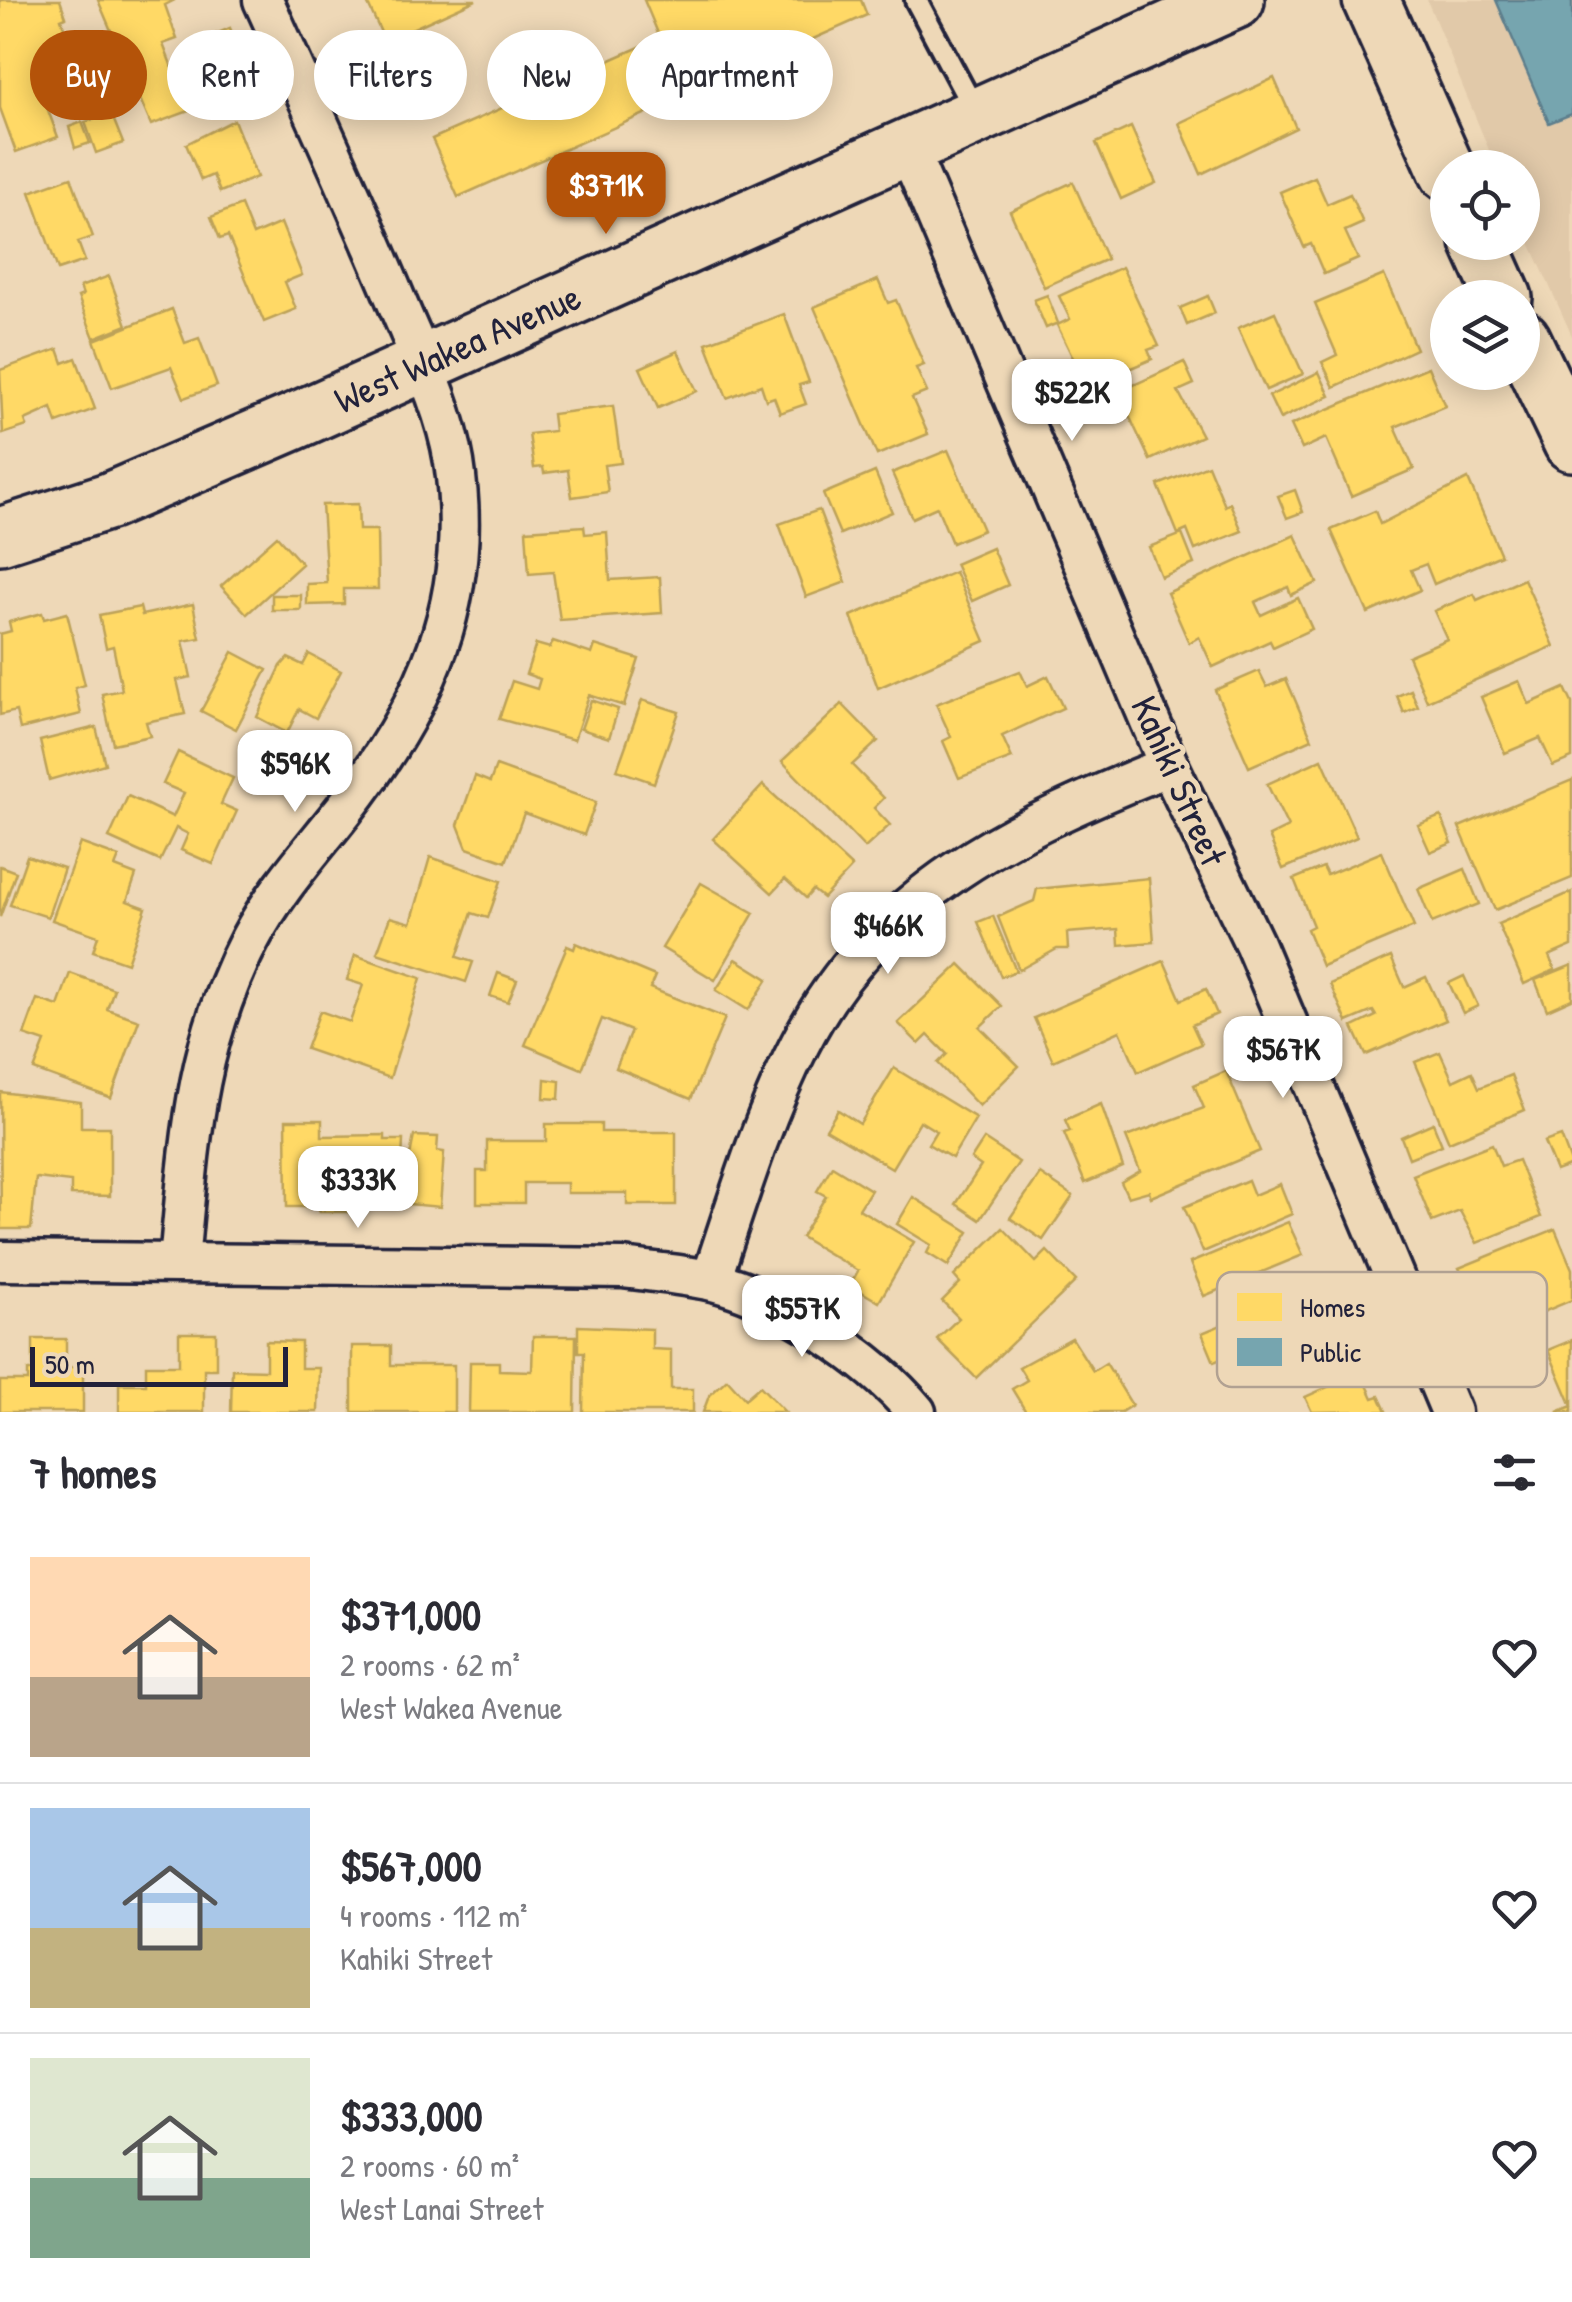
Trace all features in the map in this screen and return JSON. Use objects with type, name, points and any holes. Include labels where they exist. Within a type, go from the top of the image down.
[{"type":"street","points":[[180,1262],[192,1107],[204,1052],[228,984],[278,891],[399,736],[427,684],[442,639],[457,558],[457,497],[447,429],[423,364],[263,0]]},
{"type":"street","name":"West Wakea Avenue","points":[[0,536],[108,501],[908,149],[1236,0]]},
{"type":"street","points":[[1371,0],[1438,150]]},
{"type":"street","name":"Kahiki Street","points":[[908,149],[1169,766],[1254,943],[1392,1272]]},
{"type":"street","points":[[1540,376],[1572,443]]},
{"type":"street","points":[[711,1280],[758,1145],[800,1044],[841,978],[912,901],[981,851],[1049,814],[1169,766]]},
{"type":"street","points":[[0,1261],[623,1268],[711,1280],[798,1318],[841,1345],[895,1387],[916,1412]]},
{"type":"street","name":"Kahiki Street","points":[[1440,1387],[1451,1412]]},
{"type":"lane","points":[[916,0],[978,117]]},
{"type":"shaded area","points":[[1427,0],[1572,0],[1572,336],[1538,260],[1540,150],[1489,150]]},
{"type":"building: Homes","points":[[0,0],[60,0],[66,17],[61,19],[65,30],[30,30],[30,120],[52,120],[58,137],[16,152],[0,108]]},
{"type":"building: Homes","points":[[98,0],[175,0],[165,5],[174,30],[167,30],[167,43],[163,44],[167,54],[167,119],[151,125],[147,116],[147,30],[111,30]]},
{"type":"building: Homes","points":[[366,0],[476,0],[409,30],[380,30]]},
{"type":"building: Homes","points":[[644,0],[861,0],[867,15],[833,30],[657,30]]},
{"type":"building: Homes","points":[[626,53],[626,120],[631,120],[458,197],[432,139],[487,115],[487,120],[606,120],[606,62]]},
{"type":"building: Homes","points":[[1274,78],[1296,128],[1201,174],[1179,123]]},
{"type":"building: Homes","points":[[114,120],[123,143],[96,153],[85,122]]},
{"type":"building: Homes","points":[[234,120],[257,177],[220,192],[213,175],[201,180],[186,144]]},
{"type":"building: Homes","points":[[82,122],[90,143],[75,148],[69,127]]},
{"type":"building: Homes","points":[[1131,127],[1156,183],[1121,199],[1096,143]]},
{"type":"building: Homes","points":[[71,177],[93,237],[78,242],[85,261],[58,270],[30,192]]},
{"type":"building: Homes","points":[[1315,177],[1327,204],[1350,194],[1363,223],[1345,231],[1358,259],[1324,274],[1311,244],[1304,247],[1280,192]]},
{"type":"building: Homes","points":[[1073,182],[1107,259],[1044,287],[1010,211]]},
{"type":"building: Homes","points":[[241,205],[253,235],[281,223],[302,275],[285,282],[296,309],[264,322],[228,236],[220,239],[211,217]]},
{"type":"building: Homes","points":[[1122,267],[1159,346],[1148,350],[1152,359],[1124,371],[1121,363],[1092,376],[1085,360],[1076,364],[1057,325],[1070,319],[1059,296]]},
{"type":"building: Homes","points":[[1384,275],[1416,349],[1334,387],[1322,362],[1337,355],[1315,304]]},
{"type":"building: Homes","points":[[109,276],[127,325],[94,338],[78,297],[83,295],[80,287]]},
{"type":"building: Homes","points":[[878,280],[888,303],[896,300],[924,365],[916,368],[927,392],[912,398],[928,434],[877,455],[814,307]]},
{"type":"building: Homes","points":[[1047,295],[1058,323],[1046,328],[1034,300]]},
{"type":"building: Homes","points":[[1208,296],[1215,313],[1187,325],[1180,308]]},
{"type":"building: Homes","points":[[172,309],[185,343],[199,338],[217,386],[184,398],[171,367],[112,388],[94,340]]},
{"type":"building: Homes","points":[[1275,312],[1303,374],[1266,390],[1238,328]]},
{"type":"building: Homes","points":[[784,314],[809,382],[799,385],[806,404],[780,413],[774,397],[766,400],[761,385],[727,398],[706,343]]},
{"type":"building: Homes","points":[[58,349],[63,363],[76,358],[95,409],[57,423],[52,408],[25,420],[27,426],[3,434],[0,370]]},
{"type":"building: Homes","points":[[678,351],[697,391],[658,408],[640,368]]},
{"type":"building: Homes","points":[[1184,362],[1194,384],[1178,391],[1202,436],[1150,460],[1118,392]]},
{"type":"building: Homes","points":[[1428,367],[1430,390],[1438,390],[1445,406],[1395,427],[1414,469],[1351,496],[1326,438],[1302,449],[1291,425]]},
{"type":"building: Homes","points":[[1319,372],[1330,396],[1280,419],[1269,396]]},
{"type":"building: Homes","points":[[613,406],[621,463],[604,465],[608,492],[572,497],[568,470],[544,473],[543,467],[534,468],[529,434],[554,431],[552,414]]},
{"type":"building: Homes","points":[[948,450],[983,530],[952,543],[937,507],[912,518],[892,473]]},
{"type":"building: Homes","points":[[1208,465],[1225,506],[1230,503],[1242,531],[1195,550],[1187,530],[1178,534],[1158,485]]},
{"type":"building: Homes","points":[[875,472],[892,512],[840,534],[823,494]]},
{"type":"building: Homes","points":[[1468,479],[1501,555],[1434,584],[1426,564],[1411,570],[1420,590],[1368,613],[1331,530],[1375,511],[1380,524]]},
{"type":"building: Homes","points":[[1295,490],[1303,512],[1287,518],[1278,496]]},
{"type":"building: Homes","points":[[358,504],[359,530],[377,530],[378,589],[344,589],[344,604],[307,605],[307,584],[327,583],[322,505]]},
{"type":"building: Homes","points":[[819,510],[846,582],[806,597],[779,524]]},
{"type":"building: Homes","points":[[584,526],[585,534],[607,532],[610,580],[660,577],[662,613],[560,620],[553,572],[529,574],[526,530]]},
{"type":"building: Homes","points":[[1182,534],[1194,564],[1161,577],[1149,547]]},
{"type":"building: Homes","points":[[1295,535],[1317,583],[1291,595],[1288,587],[1255,602],[1261,615],[1298,598],[1312,629],[1273,647],[1270,641],[1213,667],[1199,637],[1189,643],[1167,593]]},
{"type":"building: Homes","points":[[277,536],[302,564],[247,614],[221,586]]},
{"type":"building: Homes","points":[[992,548],[1008,585],[972,601],[955,564]]},
{"type":"building: Homes","points":[[955,572],[985,641],[878,688],[851,616]]},
{"type":"building: Homes","points":[[1524,579],[1554,646],[1427,701],[1408,656],[1447,639],[1434,611],[1474,594],[1477,600]]},
{"type":"building: Homes","points":[[272,595],[301,595],[301,610],[272,610]]},
{"type":"building: Homes","points":[[193,604],[200,638],[183,641],[191,677],[177,680],[185,714],[146,722],[150,736],[113,744],[102,694],[122,690],[113,646],[106,648],[99,615],[140,607],[142,615]]},
{"type":"building: Homes","points":[[42,613],[44,619],[67,613],[85,685],[75,688],[81,714],[20,729],[16,711],[0,715],[0,634],[11,631],[9,622]]},
{"type":"building: Homes","points":[[553,641],[592,654],[595,645],[639,659],[624,706],[589,695],[574,740],[499,719],[512,681],[537,689],[540,679],[526,674],[536,644],[550,648]]},
{"type":"building: Homes","points":[[233,652],[267,670],[236,729],[201,711]]},
{"type":"building: Homes","points":[[309,654],[341,671],[316,718],[299,709],[287,733],[257,717],[281,666],[288,658],[303,665]]},
{"type":"building: Homes","points":[[1020,671],[1027,686],[1048,676],[1063,708],[1002,736],[1012,758],[959,778],[943,741],[951,737],[936,704]]},
{"type":"building: Homes","points":[[1259,671],[1267,687],[1286,679],[1312,739],[1249,767],[1215,690]]},
{"type":"building: Homes","points":[[1519,681],[1529,704],[1565,688],[1572,703],[1572,758],[1553,766],[1540,738],[1505,753],[1481,697]]},
{"type":"building: Homes","points":[[1411,690],[1418,707],[1404,713],[1397,696]]},
{"type":"building: Homes","points":[[591,700],[618,709],[609,738],[581,729]]},
{"type":"building: Homes","points":[[642,700],[679,712],[654,783],[617,770]]},
{"type":"building: Homes","points":[[842,704],[878,741],[852,765],[884,798],[874,808],[890,825],[865,848],[782,761]]},
{"type":"building: Homes","points":[[96,727],[105,764],[49,780],[40,741]]},
{"type":"building: Homes","points":[[178,752],[233,778],[221,804],[237,811],[213,864],[181,850],[188,834],[176,828],[160,861],[109,838],[128,796],[173,817],[184,793],[163,784]]},
{"type":"building: Homes","points":[[1322,759],[1357,837],[1283,869],[1269,836],[1288,827],[1267,784]]},
{"type":"building: Homes","points":[[496,766],[596,802],[584,835],[524,813],[506,862],[467,848],[458,825],[475,776],[490,782]]},
{"type":"building: Homes","points":[[1572,780],[1572,878],[1495,910],[1459,827]]},
{"type":"building: Homes","points":[[763,785],[852,867],[823,898],[813,890],[806,898],[785,879],[772,893],[713,839]]},
{"type":"building: Homes","points":[[1441,816],[1452,843],[1430,852],[1418,825]]},
{"type":"building: Homes","points":[[80,843],[119,857],[115,867],[136,875],[127,901],[146,908],[127,963],[93,951],[98,936],[52,920]]},
{"type":"building: Homes","points":[[1382,852],[1414,927],[1322,966],[1307,929],[1313,926],[1294,879],[1323,867],[1327,875]]},
{"type":"building: Homes","points":[[27,856],[64,868],[48,917],[10,905]]},
{"type":"building: Homes","points":[[430,857],[501,881],[488,918],[472,913],[457,957],[473,962],[466,982],[377,953],[390,917],[411,923]]},
{"type":"building: Homes","points":[[0,866],[16,872],[0,917]]},
{"type":"building: Homes","points":[[1465,869],[1479,904],[1432,923],[1418,889]]},
{"type":"building: Homes","points":[[1149,878],[1154,942],[1119,945],[1118,929],[1067,933],[1068,949],[1057,949],[1019,970],[998,917],[1034,901],[1037,889]]},
{"type":"building: Homes","points":[[701,883],[754,913],[715,980],[662,948]]},
{"type":"building: Homes","points":[[1572,892],[1572,946],[1549,956],[1555,970],[1524,984],[1498,924]]},
{"type":"building: Homes","points":[[993,916],[1016,971],[1001,977],[978,922]]},
{"type":"building: Homes","points":[[576,943],[655,976],[650,988],[725,1018],[691,1099],[616,1068],[631,1031],[602,1019],[582,1069],[525,1045],[567,946],[574,949]]},
{"type":"building: Homes","points":[[355,955],[421,978],[390,1078],[306,1049],[320,1011],[350,1022],[363,985],[347,980]]},
{"type":"building: Homes","points":[[1391,957],[1404,987],[1426,977],[1446,1020],[1366,1055],[1353,1027],[1376,1016],[1373,1011],[1347,1022],[1330,984]]},
{"type":"building: Homes","points":[[736,959],[768,979],[748,1010],[716,990]]},
{"type":"building: Homes","points":[[1164,961],[1181,1000],[1206,989],[1217,1014],[1192,1025],[1201,1044],[1138,1072],[1120,1031],[1053,1061],[1034,1018]]},
{"type":"building: Homes","points":[[960,964],[1002,1006],[980,1027],[1019,1066],[979,1106],[938,1063],[947,1054],[928,1035],[919,1044],[898,1023]]},
{"type":"building: Homes","points":[[1572,965],[1572,999],[1547,1010],[1535,980]]},
{"type":"building: Homes","points":[[70,973],[114,989],[107,1009],[139,1020],[111,1098],[34,1070],[45,1042],[24,1035],[37,999],[58,1006]]},
{"type":"building: Homes","points":[[498,973],[517,980],[508,1002],[490,996]]},
{"type":"building: Homes","points":[[1464,976],[1478,1006],[1463,1013],[1449,983]]},
{"type":"building: Homes","points":[[1440,1052],[1453,1081],[1472,1072],[1479,1088],[1511,1075],[1525,1110],[1449,1142],[1415,1062]]},
{"type":"building: Homes","points":[[894,1068],[976,1118],[952,1158],[928,1144],[936,1131],[920,1121],[892,1168],[826,1129],[838,1110],[860,1124]]},
{"type":"building: Homes","points":[[1226,1071],[1260,1151],[1151,1197],[1149,1191],[1128,1197],[1121,1182],[1140,1171],[1126,1137],[1204,1108],[1194,1085]]},
{"type":"building: Homes","points":[[545,1079],[560,1081],[559,1099],[544,1098]]},
{"type":"building: Homes","points":[[0,1092],[81,1102],[81,1127],[110,1127],[110,1196],[71,1195],[71,1182],[36,1178],[31,1229],[1,1229]]},
{"type":"building: Homes","points":[[1101,1104],[1123,1167],[1085,1183],[1064,1133],[1070,1131],[1065,1120]]},
{"type":"building: Homes","points":[[286,1120],[322,1120],[322,1136],[385,1135],[385,1140],[403,1140],[400,1205],[350,1206],[350,1212],[287,1207]]},
{"type":"building: Homes","points":[[1433,1123],[1442,1145],[1409,1158],[1401,1137]]},
{"type":"building: Homes","points":[[546,1124],[601,1124],[601,1132],[676,1132],[676,1205],[627,1205],[627,1193],[567,1193],[567,1183],[524,1183],[524,1203],[477,1203],[477,1171],[487,1171],[487,1141],[546,1141]]},
{"type":"building: Homes","points":[[414,1136],[438,1137],[437,1151],[444,1152],[440,1207],[409,1204],[410,1180],[405,1180]]},
{"type":"building: Homes","points":[[1561,1136],[1572,1165],[1556,1171],[1544,1142]]},
{"type":"building: Homes","points":[[984,1139],[1019,1162],[980,1220],[956,1204],[981,1166],[971,1159]]},
{"type":"building: Homes","points":[[1492,1144],[1501,1166],[1518,1160],[1541,1217],[1477,1243],[1460,1211],[1432,1222],[1413,1175]]},
{"type":"building: Homes","points":[[832,1166],[871,1190],[859,1209],[914,1242],[879,1302],[850,1285],[858,1271],[801,1237],[826,1196],[817,1191]]},
{"type":"building: Homes","points":[[1040,1174],[1073,1196],[1043,1240],[1010,1218]]},
{"type":"building: Homes","points":[[1248,1180],[1254,1195],[1280,1184],[1292,1214],[1203,1252],[1184,1207]]},
{"type":"building: Homes","points":[[913,1197],[969,1232],[948,1266],[927,1253],[931,1245],[897,1224]]},
{"type":"building: Homes","points":[[1288,1222],[1303,1255],[1262,1272],[1217,1272],[1217,1291],[1204,1296],[1190,1263]]},
{"type":"building: Homes","points":[[1003,1228],[1036,1262],[1047,1251],[1076,1281],[976,1378],[937,1339],[959,1318],[942,1301],[960,1283],[954,1276]]},
{"type":"building: Homes","points":[[1555,1229],[1572,1269],[1572,1300],[1547,1310],[1547,1272],[1461,1272],[1459,1268]]},
{"type":"building: Homes","points":[[578,1326],[652,1329],[652,1349],[671,1350],[671,1389],[693,1389],[693,1412],[583,1412],[584,1352],[578,1352]]},
{"type":"building: Homes","points":[[1217,1327],[1217,1361],[1214,1362],[1202,1333]]},
{"type":"building: Homes","points":[[179,1333],[216,1333],[216,1369],[204,1369],[204,1412],[119,1412],[119,1384],[146,1384],[146,1365],[179,1365]]},
{"type":"building: Homes","points":[[533,1336],[576,1336],[575,1412],[469,1412],[470,1362],[499,1362],[499,1370],[532,1371]]},
{"type":"building: Homes","points":[[1072,1338],[1093,1371],[1106,1363],[1132,1405],[1121,1412],[1026,1412],[1012,1389],[1027,1380],[1019,1367]]},
{"type":"building: Homes","points":[[33,1339],[66,1339],[66,1367],[83,1367],[83,1412],[0,1412],[0,1381],[28,1381],[28,1371],[33,1371]]},
{"type":"building: Homes","points":[[1572,1340],[1572,1406],[1548,1350]]},
{"type":"building: Homes","points":[[266,1341],[301,1342],[301,1368],[319,1368],[318,1412],[231,1412],[232,1369],[266,1370]]},
{"type":"building: Homes","points":[[352,1346],[391,1346],[391,1365],[454,1365],[454,1412],[352,1412]]},
{"type":"building: Homes","points":[[727,1379],[745,1399],[760,1386],[785,1412],[703,1412],[709,1396]]},
{"type":"building: Homes","points":[[1327,1387],[1368,1387],[1373,1398],[1379,1396],[1386,1411],[1312,1412],[1305,1397]]},
{"type":"building: Public","points":[[1496,0],[1572,0],[1572,114],[1549,123]]}]
